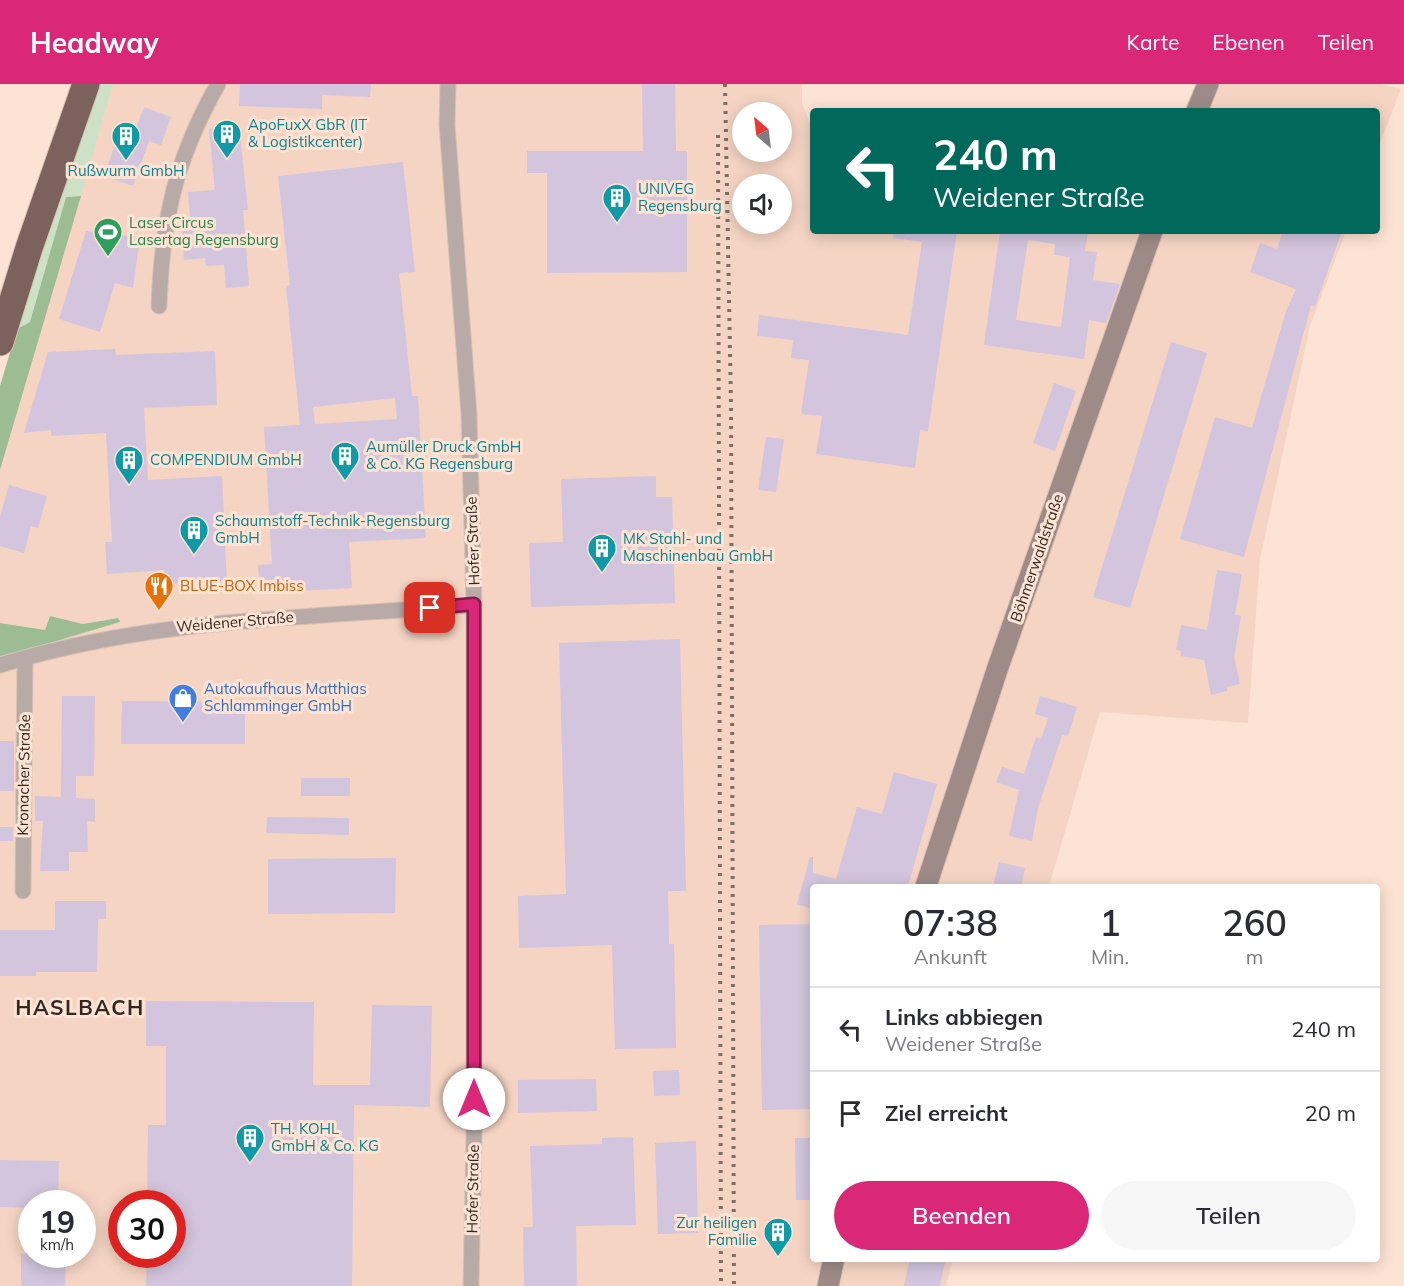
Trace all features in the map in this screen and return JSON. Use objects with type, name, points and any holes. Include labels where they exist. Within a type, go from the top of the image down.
[{"type":"highway","points":[[0,342],[33,236],[86,84]]},
{"type":"street","points":[[159,306],[160,258],[173,185],[189,137],[218,84]]},
{"type":"street","name":"Hofer Straße","points":[[448,84],[447,124],[469,414],[474,604],[474,1136],[471,1286]]},
{"type":"street","points":[[1198,108],[1208,84]]},
{"type":"street","name":"Böhmerwaldstraße","points":[[927,884],[998,667],[1151,234]]},
{"type":"street","name":"Weidener Straße","points":[[0,665],[134,633],[237,620],[474,604]]},
{"type":"street","name":"Kronacher Straße","points":[[23,891],[25,658]]},
{"type":"street","points":[[828,1286],[833,1262]]},
{"type":"shaded area","points":[[113,84],[802,84],[802,103],[810,123],[810,234],[1345,234],[1310,326],[1260,559],[1248,723],[1100,712],[1050,884],[810,884],[810,1262],[952,1262],[946,1286],[0,1286],[0,658],[120,622],[118,618],[83,624],[50,616],[45,630],[0,623],[0,470]]},
{"type":"shaded area","points":[[1196,84],[1381,84],[1401,89],[1380,143],[1380,108],[1184,108]]},
{"type":"green space","points":[[99,84],[113,84],[81,196],[66,197],[30,323],[17,329]]},
{"type":"green space","points":[[81,196],[0,470],[0,386],[17,329],[30,322],[66,197]]},
{"type":"green space","points":[[50,616],[83,624],[118,618],[120,622],[0,658],[0,623],[45,630]]},
{"type":"building","points":[[240,84],[371,84],[370,97],[322,95],[322,109],[239,106]]},
{"type":"building","name":"UNIVEG Regensburg","points":[[642,84],[675,84],[676,151],[687,151],[687,272],[547,273],[547,173],[527,173],[527,151],[643,151]]},
{"type":"building","name":"Rußwurm GmbH","points":[[144,107],[171,117],[161,145],[149,141],[133,186],[104,176],[121,128],[134,133]]},
{"type":"building","points":[[239,126],[248,210],[243,210],[249,286],[226,288],[224,265],[206,266],[205,258],[184,260],[182,228],[191,228],[188,192],[215,190],[209,129]]},
{"type":"building","name":"Aumüller Druck GmbH & Co. KG Regensburg","points":[[403,162],[415,272],[399,273],[412,396],[418,396],[426,538],[349,542],[352,588],[260,593],[258,565],[272,564],[264,427],[300,425],[286,286],[290,285],[278,176]],"holes":[[[395,398],[397,419],[315,424],[313,407]]]},
{"type":"building","points":[[86,231],[140,237],[133,288],[115,283],[100,332],[59,319]]},
{"type":"building","points":[[894,234],[957,234],[928,431],[920,430],[915,468],[816,454],[822,416],[801,414],[809,360],[791,358],[793,340],[757,336],[759,315],[908,335],[922,242],[893,238]]},
{"type":"building","points":[[1000,234],[1088,234],[1085,251],[1097,252],[1093,280],[1120,284],[1106,323],[1089,320],[1084,359],[984,345]],"holes":[[[1028,240],[1055,244],[1054,255],[1070,257],[1061,327],[1016,320]]]},
{"type":"building","points":[[1282,234],[1341,234],[1315,307],[1311,305],[1244,557],[1180,539],[1215,417],[1252,428],[1286,311],[1296,289],[1250,272],[1260,243],[1277,249]]},
{"type":"building","points":[[1171,342],[1207,353],[1130,608],[1093,597]]},
{"type":"building","points":[[115,349],[116,355],[215,351],[217,405],[144,408],[148,480],[222,476],[224,516],[233,516],[234,528],[224,528],[227,581],[164,584],[164,570],[107,574],[105,542],[112,542],[106,433],[51,436],[51,430],[24,433],[48,352]]},
{"type":"building","points":[[1054,383],[1076,391],[1055,451],[1033,443]]},
{"type":"building","points":[[766,437],[784,439],[776,492],[758,490]]},
{"type":"building","name":"MK Stahl- und Maschinenbau GmbH","points":[[656,476],[656,497],[672,497],[675,603],[531,607],[529,543],[563,542],[561,479]]},
{"type":"building","points":[[9,485],[47,496],[38,528],[31,526],[24,553],[0,546],[0,517]]},
{"type":"building","points":[[1217,570],[1242,574],[1235,615],[1241,616],[1234,657],[1240,684],[1227,687],[1227,691],[1211,695],[1204,660],[1181,656],[1181,651],[1176,650],[1181,625],[1207,630]]},
{"type":"building","points":[[680,639],[686,891],[668,891],[669,944],[674,944],[676,1048],[615,1049],[612,945],[519,948],[518,896],[566,894],[559,643]]},
{"type":"building","points":[[62,696],[95,696],[94,776],[76,776],[76,798],[95,799],[95,822],[87,821],[88,852],[69,852],[69,871],[40,871],[43,821],[35,821],[35,796],[61,797]]},
{"type":"building","points":[[1040,696],[1077,707],[1068,736],[1062,735],[1038,808],[1032,841],[1009,836],[1019,790],[996,782],[1002,767],[1024,774],[1036,737],[1041,739],[1048,718],[1035,714]]},
{"type":"building","name":"Autokaufhaus Matthias Schlamminger GmbH","points":[[122,701],[245,702],[245,744],[121,744]]},
{"type":"building","points":[[0,741],[14,741],[14,791],[0,791]]},
{"type":"building","points":[[894,772],[937,784],[909,884],[810,884],[810,908],[797,904],[810,857],[813,857],[813,873],[836,879],[857,807],[882,814]]},
{"type":"building","points":[[301,778],[350,778],[350,796],[301,796]]},
{"type":"building","points":[[267,817],[349,818],[349,835],[266,833]]},
{"type":"building","points":[[0,827],[13,827],[13,841],[0,841]]},
{"type":"building","points":[[396,858],[395,913],[268,914],[268,859]]},
{"type":"building","points":[[999,862],[1025,868],[1021,884],[994,884]]},
{"type":"building","points":[[55,901],[106,901],[106,919],[98,919],[97,972],[36,972],[36,976],[0,976],[0,930],[55,930]]},
{"type":"building","points":[[810,924],[810,1109],[762,1110],[759,925]]},
{"type":"building","name":"TH. KOHL GmbH & Co. KG","points":[[146,1001],[314,1002],[313,1085],[370,1085],[372,1005],[432,1006],[430,1107],[354,1105],[352,1286],[146,1286],[147,1268],[186,1268],[186,1190],[147,1190],[148,1125],[166,1125],[166,1046],[146,1046]]},
{"type":"building","points":[[679,1070],[680,1095],[654,1096],[653,1071]]},
{"type":"building","points":[[596,1079],[597,1111],[518,1113],[518,1080]]},
{"type":"building","points":[[633,1137],[636,1225],[576,1226],[577,1286],[524,1286],[523,1227],[533,1227],[530,1146],[602,1144],[602,1138]]},
{"type":"building","points":[[795,1138],[810,1138],[810,1200],[796,1200]]},
{"type":"building","points":[[696,1141],[698,1233],[658,1234],[655,1143]]},
{"type":"building","points":[[0,1160],[59,1161],[58,1190],[18,1190],[18,1208],[0,1207]]},
{"type":"building","points":[[909,1262],[945,1262],[940,1286],[904,1286]]},
{"type":"building","points":[[21,1268],[66,1268],[65,1286],[21,1286]]},
{"type":"railway","points":[[725,84],[731,404],[734,1286]]},
{"type":"railway","points":[[718,135],[721,1286]]},
{"type":"place","name":"ApoFuxX GbR (IT & Logistikcenter)","points":[[227,160]]},
{"type":"place","name":"Rußwurm GmbH","points":[[126,162]]},
{"type":"place","name":"UNIVEG Regensburg","points":[[617,224]]},
{"type":"place","name":"Laser Circus Lasertag Regensburg","points":[[108,258]]},
{"type":"place","name":"Aumüller Druck GmbH & Co. KG Regensburg","points":[[345,482]]},
{"type":"place","name":"COMPENDIUM GmbH","points":[[129,486]]},
{"type":"place","name":"Schaumstoff-Technik-Regensburg GmbH","points":[[194,556]]},
{"type":"place","name":"MK Stahl- und Maschinenbau GmbH","points":[[602,574]]},
{"type":"place","name":"BLUE-BOX Imbiss","points":[[159,612]]},
{"type":"place","name":"Autokaufhaus Matthias Schlamminger GmbH","points":[[183,724]]},
{"type":"place","name":"TH. KOHL GmbH & Co. KG","points":[[250,1164]]},
{"type":"place","name":"Zur heiligen Familie","points":[[778,1258]]},
{"type":"district","name":"HASLBACH","points":[[80,1008]]},
{"type":"route","points":[[430,608],[474,604],[474,1099]]}]
